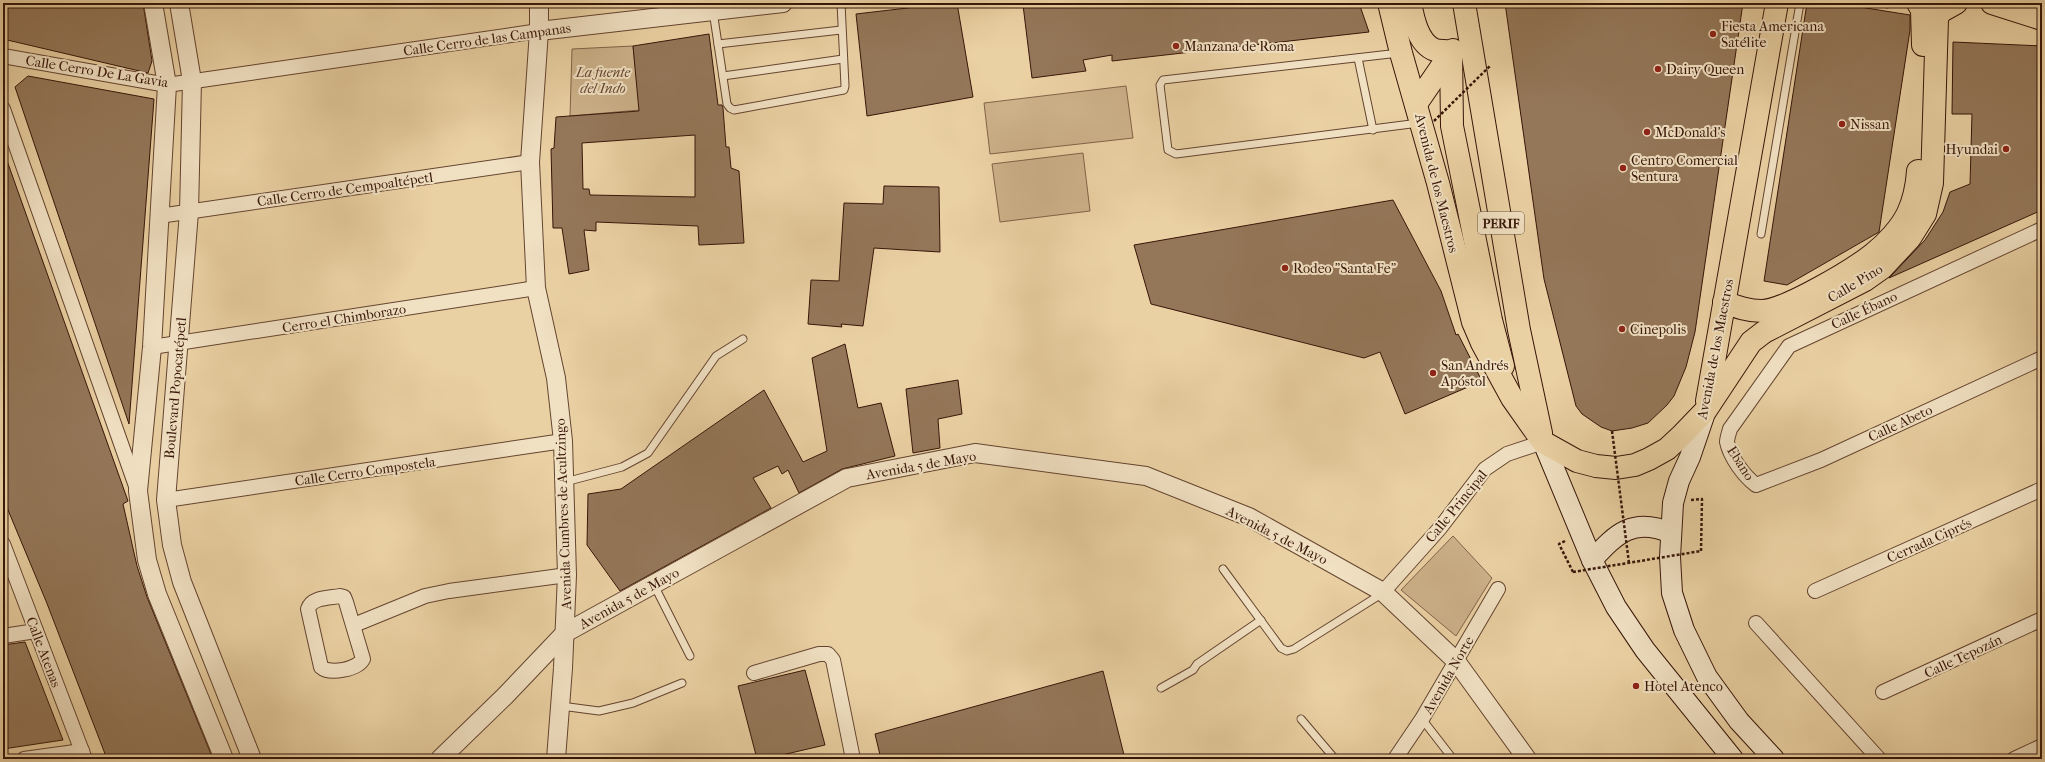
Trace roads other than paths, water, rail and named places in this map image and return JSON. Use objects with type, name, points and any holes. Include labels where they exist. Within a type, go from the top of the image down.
[{"type":"main road","name":"Avenida de los Maestros","points":[[1389,3],[1401,53],[1424,116],[1473,322],[1482,343],[1512,398],[1543,442]]},
{"type":"main road","name":"Avenida de los Maestros","points":[[1464,3],[1518,330],[1543,442],[1592,560],[1616,607],[1645,650],[1733,759]]},
{"type":"main road","name":"Avenida de los Maestros","points":[[1774,759],[1739,721],[1707,676],[1684,630],[1672,593],[1670,557],[1673,503],[1679,481],[1690,457],[1706,410],[1777,3]]},
{"type":"main road","name":"Calle Pino","points":[[1724,302],[1745,310],[1763,311],[1778,308],[1802,297],[1873,254],[1893,235],[1908,214],[1918,172],[1924,28],[1922,10],[1918,3]]},
{"type":"main road","name":"Calle Pino","points":[[1543,442],[1577,461],[1596,466],[1616,468],[1635,465],[1667,449],[1706,410],[1751,342],[1764,332],[1865,280],[1896,255],[1914,232],[1925,214],[1932,183],[1937,19],[1940,12],[1956,3]]},
{"type":"main road","points":[[1992,3],[2042,18]]},
{"type":"main road","points":[[1407,6],[1422,38],[1427,45],[1435,50],[1451,52]]},
{"type":"main road","points":[[1424,116],[1451,52],[1468,27]]},
{"type":"main road","points":[[1451,52],[1452,126],[1491,320],[1512,398]]},
{"type":"main road","points":[[1592,560],[1611,540],[1624,530],[1639,526],[1657,528],[1671,534]]},
{"type":"street","name":"Boulevard Popocatépetl","points":[[138,491],[152,347],[167,86],[153,3]]},
{"type":"street","name":"Boulevard Popocatépetl","points":[[179,3],[192,81],[189,212],[166,500],[172,545],[182,582],[252,759]]},
{"type":"street","name":"Avenida Cumbres de Acultzingo","points":[[539,3],[539,31],[530,162],[536,288],[556,378],[564,441],[565,482],[567,575],[564,668],[556,759]]},
{"type":"street","name":"Calle Cerro de las Campanas","points":[[192,81],[539,31],[783,3]]},
{"type":"street","name":"Calle Cerro De La Gavia","points":[[3,56],[167,86],[192,81]]},
{"type":"street","name":"Boulevard Popocatépetl","points":[[3,109],[138,491],[147,560],[157,594],[224,759]]},
{"type":"street","name":"Calle Cerro de Cempoaltépetl","points":[[159,216],[530,162]]},
{"type":"street","name":"Calle Ébano","points":[[1727,440],[1730,429],[1789,346],[2042,229]]},
{"type":"street","name":"Cerro el Chimborazo","points":[[152,347],[536,288]]},
{"type":"street","name":"Calle Abeto","points":[[1756,485],[1820,460],[2042,358]]},
{"type":"street","name":"Ebano","points":[[1727,440],[1734,457],[1749,480],[1756,485]]},
{"type":"street","name":"Calle Cerro Compostela","points":[[166,500],[564,441]]},
{"type":"street","name":"Calle Principal","points":[[1383,592],[1440,528],[1485,469],[1507,454],[1543,442]]},
{"type":"street","name":"Avenida 5 de Mayo","points":[[440,759],[505,696],[565,633],[847,478],[975,453],[1146,476],[1248,517],[1383,592],[1456,661],[1527,759]]},
{"type":"street","name":"Cerrada Ciprés","points":[[1815,591],[2042,489]]},
{"type":"street","name":"Calle Atenas","points":[[3,544],[84,755]]},
{"type":"street","points":[[354,625],[433,595],[567,575]]},
{"type":"street","name":"Avenida Norte","points":[[1395,759],[1422,719],[1498,589]]},
{"type":"street","points":[[340,596],[344,597],[354,625],[363,658],[361,663],[358,666],[330,671],[324,670],[321,667],[308,609],[310,604],[314,601],[340,596]]},
{"type":"street","name":"Calle Tepozán","points":[[1883,692],[2042,619]]},
{"type":"street","points":[[1756,623],[1879,759]]},
{"type":"street","points":[[3,636],[36,631]]},
{"type":"street","points":[[754,673],[819,654],[828,654],[833,660],[852,759]]},
{"type":"street","points":[[2014,759],[2042,746]]},
{"type":"street","points":[[24,759],[84,755]]},
{"type":"lane","points":[[713,11],[723,76],[730,108],[734,110],[844,90],[841,3]]},
{"type":"lane","points":[[1762,234],[1800,3]]},
{"type":"lane","points":[[718,44],[841,30]]},
{"type":"lane","points":[[1401,53],[1163,80],[1160,85],[1168,150],[1176,154],[1373,130],[1424,116]]},
{"type":"lane","points":[[1358,58],[1373,130]]},
{"type":"lane","points":[[723,76],[843,59]]},
{"type":"lane","points":[[565,482],[622,467],[648,453],[716,356],[743,339]]},
{"type":"lane","points":[[1223,569],[1281,648],[1287,651],[1294,649],[1383,592]]},
{"type":"lane","points":[[653,585],[690,656]]},
{"type":"lane","points":[[1161,688],[1193,670],[1196,664],[1261,620]]},
{"type":"lane","points":[[560,706],[599,711],[633,703],[682,683]]},
{"type":"lane","points":[[1301,718],[1335,759]]},
{"type":"lane","points":[[1422,719],[1453,759]]},
{"type":"place","name":"Fiesta Americana Satélite","points":[[1713,34]]},
{"type":"place","name":"Manzana de Roma","points":[[1176,46]]},
{"type":"place","name":"Dairy Queen","points":[[1658,69]]},
{"type":"place","name":"Nissan","points":[[1842,124]]},
{"type":"place","name":"McDonald's","points":[[1647,132]]},
{"type":"place","name":"Hyundai","points":[[2006,149]]},
{"type":"place","name":"Centro Comercial Sentura","points":[[1623,168]]},
{"type":"place","name":"Rodeo \"Santa Fe\"","points":[[1285,268]]},
{"type":"place","name":"Cinepolis","points":[[1622,329]]},
{"type":"place","name":"San Andrés Apóstol","points":[[1433,373]]},
{"type":"place","name":"Hotel Atenco","points":[[1636,686]]},
{"type":"park label","name":"La fuente del Indo","points":[[603,80]]}]
